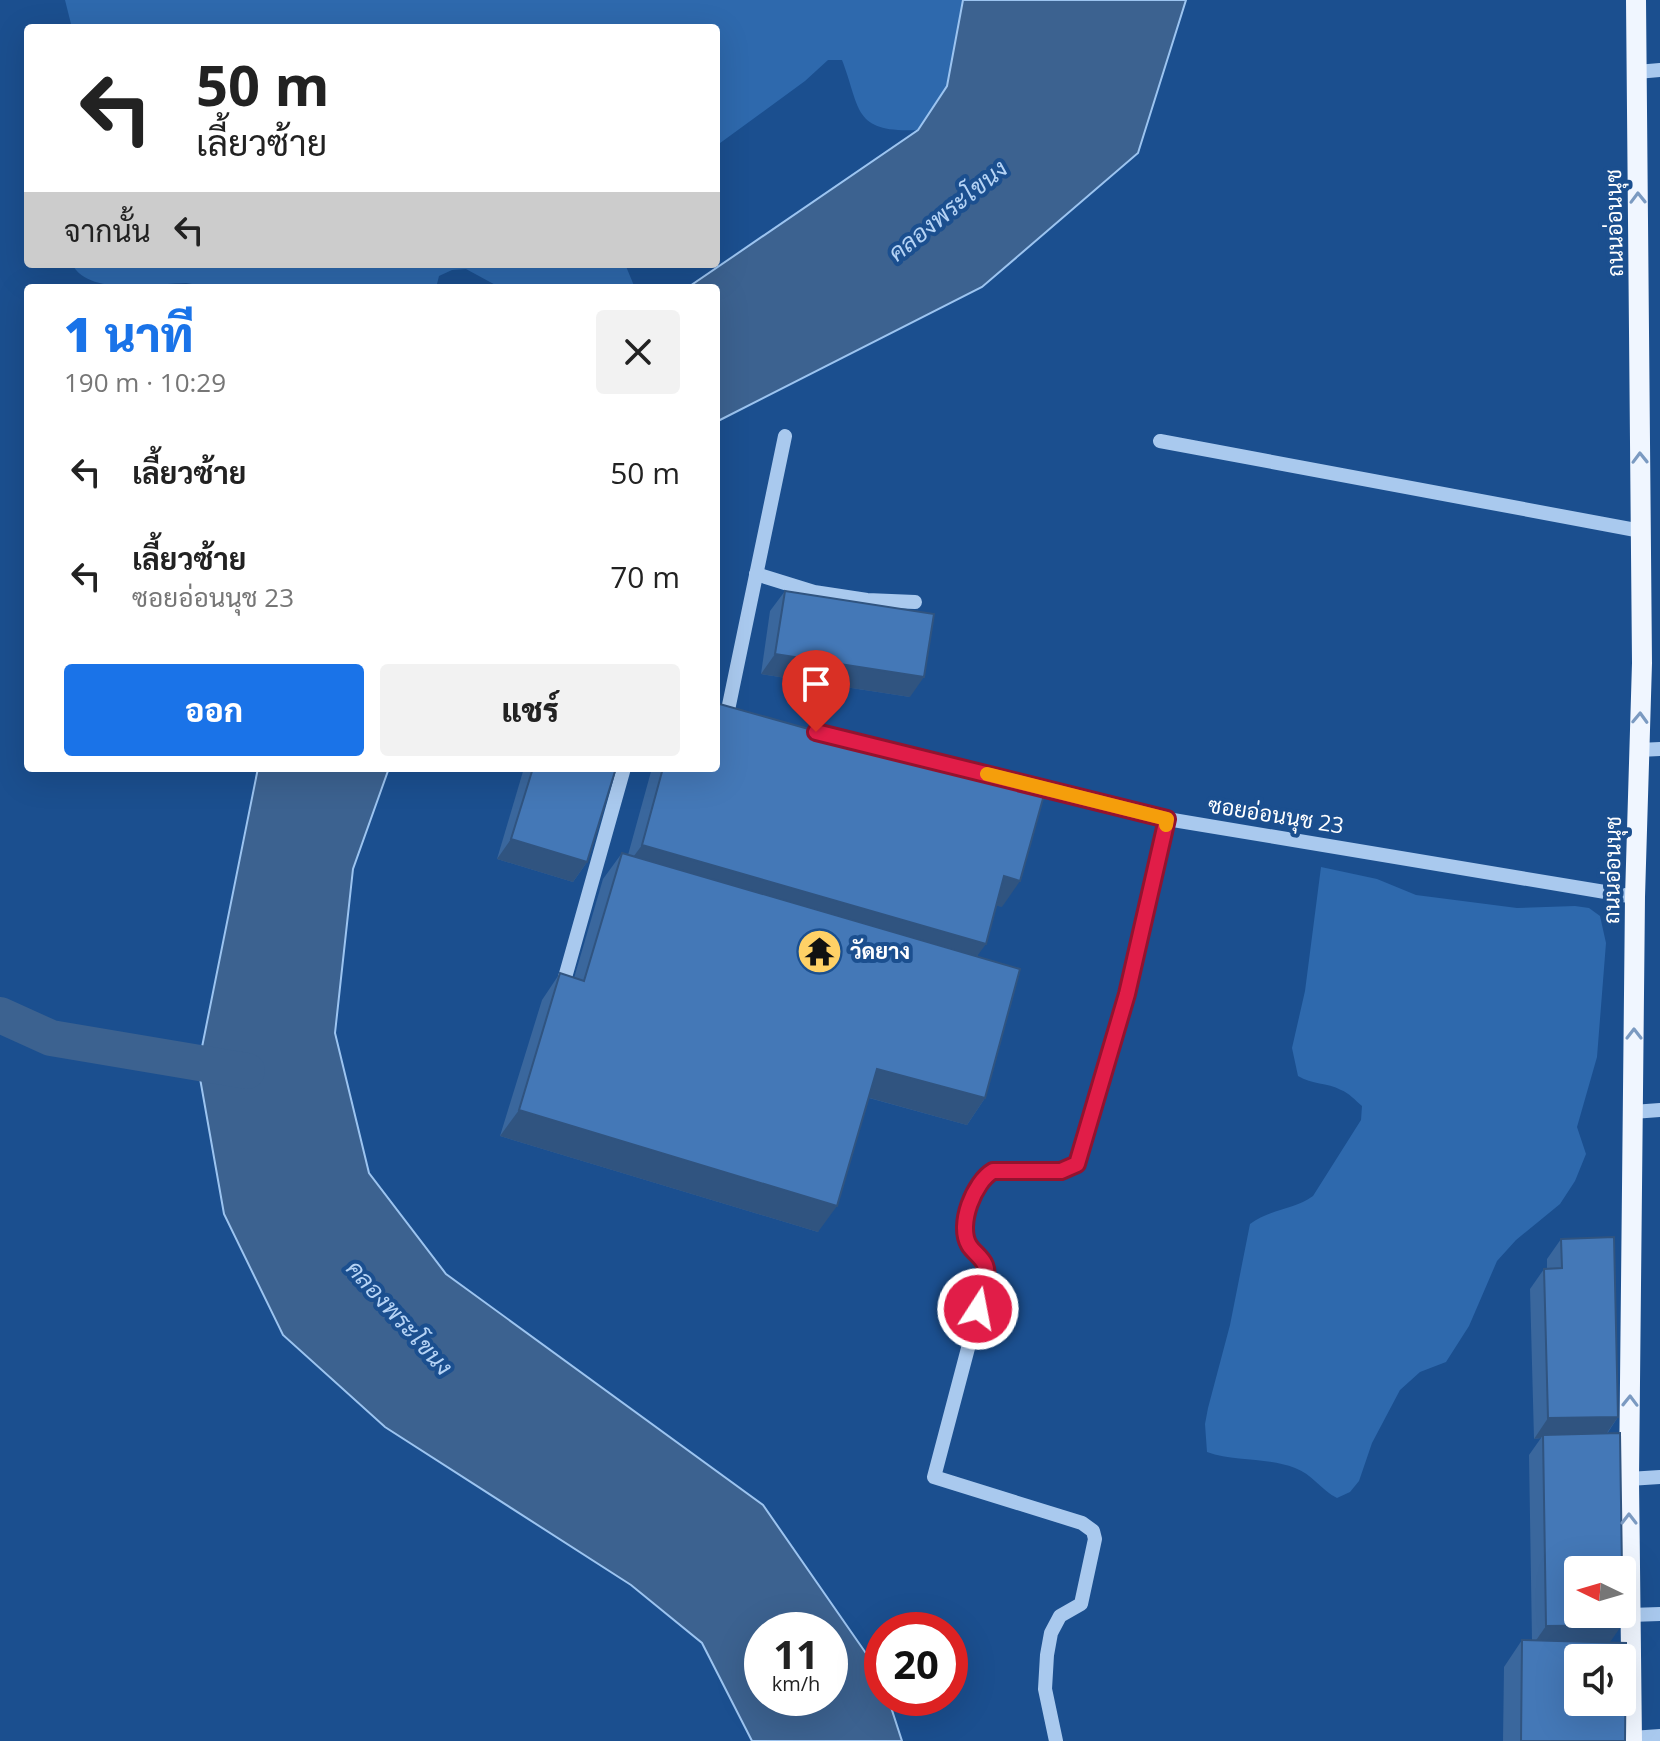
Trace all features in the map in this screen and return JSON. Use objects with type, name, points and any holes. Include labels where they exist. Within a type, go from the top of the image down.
[{"type":"main road","name":"ถนนอ่อนนุช","points":[[1630,1556],[1641,531],[1636,0]]},
{"type":"main road","name":"ถนนอ่อนนุช","points":[[1630,1628],[1632,1740]]},
{"type":"street","points":[[1637,72],[1660,70]]},
{"type":"street","points":[[743,714],[722,708],[756,574],[785,436]]},
{"type":"street","points":[[1160,441],[1641,531]]},
{"type":"street","points":[[756,574],[814,592],[867,600],[915,602]]},
{"type":"street","name":"ซอยอ่อนนุช 23","points":[[819,733],[1167,819],[1635,897]]},
{"type":"street","points":[[1639,750],[1660,749]]},
{"type":"street","points":[[564,981],[623,772]]},
{"type":"street","points":[[1056,1741],[1045,1689],[1047,1655],[1051,1633],[1060,1616],[1081,1604],[1095,1539],[1093,1531],[1082,1523],[934,1477],[986,1280],[985,1264],[967,1242],[966,1224],[973,1194],[986,1175],[993,1171],[1061,1171],[1077,1164],[1127,994],[1167,819]]},
{"type":"street","points":[[1633,1112],[1660,1110]]},
{"type":"street","points":[[1629,1479],[1660,1477]]},
{"type":"street","points":[[1636,1615],[1660,1614]]},
{"type":"street","points":[[1632,1740],[1660,1736]]},
{"type":"shaded area","points":[[65,0],[963,0],[947,86],[918,130],[897,130],[870,122],[857,104],[842,60],[828,60],[805,81],[720,143],[720,24],[71,24]]},
{"type":"shaded area","points":[[76,268],[627,268],[633,284],[494,284],[466,269],[452,270],[439,276],[437,284],[104,284],[81,274]]},
{"type":"shaded area","points":[[1321,867],[1377,879],[1416,895],[1517,908],[1589,908],[1600,916],[1606,943],[1597,1057],[1577,1127],[1586,1154],[1575,1181],[1560,1204],[1516,1240],[1497,1261],[1469,1326],[1446,1362],[1420,1372],[1400,1390],[1372,1443],[1359,1481],[1350,1492],[1337,1498],[1295,1468],[1207,1452],[1205,1424],[1230,1325],[1250,1224],[1313,1196],[1361,1120],[1362,1106],[1347,1093],[1298,1076],[1292,1048],[1305,991]]},
{"type":"water","name":"คลองพระโขนง","points":[[963,0],[1186,0],[1138,153],[982,287],[720,420],[720,284],[693,284],[918,130],[947,86]]},
{"type":"water","name":"คลองพระโขนง","points":[[257,772],[388,772],[353,869],[335,1033],[369,1173],[446,1274],[763,1505],[837,1612],[744,1612],[744,1716],[848,1716],[848,1627],[864,1650],[864,1716],[894,1716],[902,1741],[752,1741],[702,1643],[631,1585],[385,1427],[283,1335],[224,1214],[198,1067]]},
{"type":"building","points":[[785,591],[934,614],[924,677],[775,654]]},
{"type":"building","points":[[720,704],[1044,795],[1020,881],[1004,876],[986,944],[642,845],[662,772],[720,772]]},
{"type":"building","points":[[532,772],[615,772],[587,862],[511,839]]},
{"type":"building","points":[[622,853],[1020,969],[985,1098],[877,1069],[837,1206],[519,1110],[560,973],[584,981]]},
{"type":"building","points":[[1614,1237],[1618,1417],[1548,1418],[1544,1269],[1562,1268],[1561,1239]]},
{"type":"building","points":[[1620,1433],[1622,1556],[1564,1556],[1564,1626],[1546,1626],[1543,1435]]},
{"type":"building","points":[[1522,1640],[1626,1643],[1564,1644],[1564,1716],[1625,1716],[1625,1741],[1521,1741]]},
{"type":"waterway","points":[[0,1015],[51,1038],[247,1071]]},
{"type":"slow traffic","points":[[987,774],[1167,819],[1166,825]]},
{"type":"place","name":"วัดยาง","points":[[819,951]]},
{"type":"route","points":[[816,732],[1167,819],[1127,994],[1077,1164],[1061,1171],[993,1171],[986,1175],[973,1194],[966,1224],[967,1242],[983,1261],[986,1270],[978,1309]]}]
